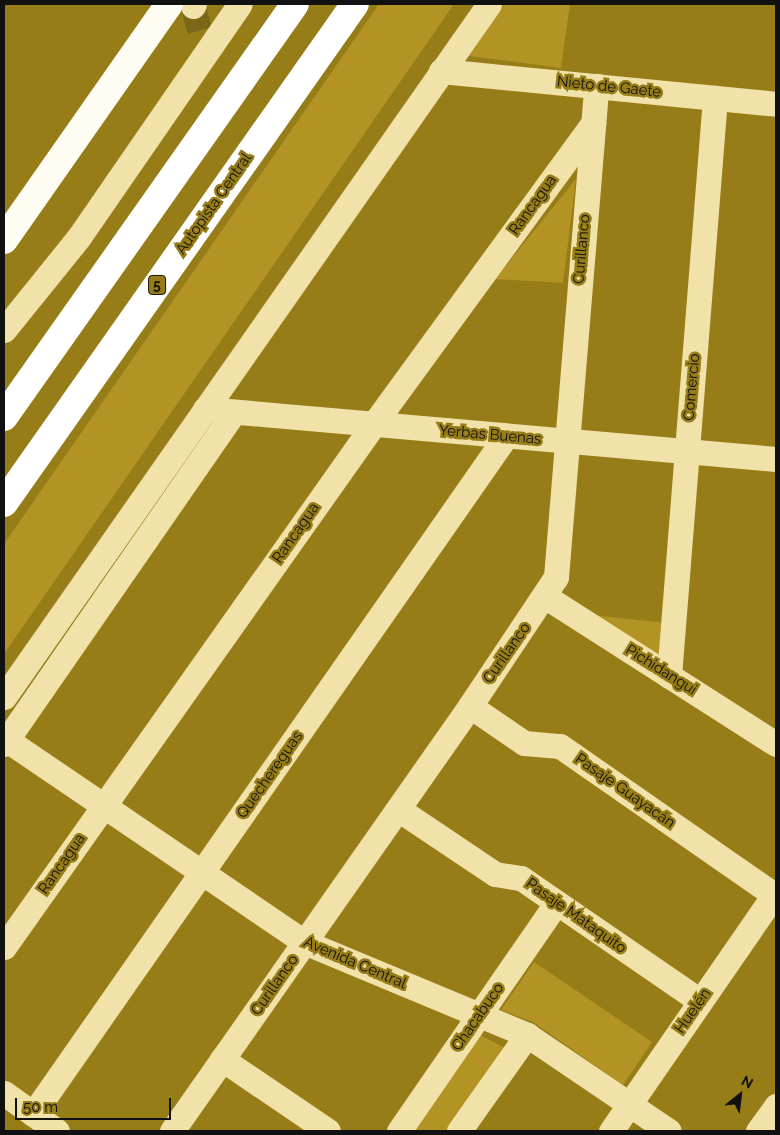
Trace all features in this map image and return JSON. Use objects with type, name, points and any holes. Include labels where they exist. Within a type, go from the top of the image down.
[{"type":"highway","points":[[4,417],[295,4]]},
{"type":"highway","name":"Autopista Central","points":[[4,503],[355,4]]},
{"type":"main road","points":[[4,240],[186,4]]},
{"type":"street","points":[[4,330],[79,237],[202,49],[240,4]]},
{"type":"street","points":[[4,697],[489,4]]},
{"type":"street","name":"Nieto de Gaete","points":[[442,71],[776,104]]},
{"type":"street","name":"Curillanco","points":[[172,1131],[546,597],[558,567],[565,440],[596,86]]},
{"type":"street","name":"Comercio","points":[[669,676],[715,98]]},
{"type":"street","name":"Rancagua","points":[[4,947],[373,425],[593,123]]},
{"type":"street","name":"Yerbas Buenas","points":[[204,409],[776,459]]},
{"type":"street","points":[[5,741],[234,412]]},
{"type":"street","name":"Quechereguas","points":[[33,1114],[506,436]]},
{"type":"street","name":"Pichidangui","points":[[546,597],[776,744]]},
{"type":"street","name":"Pasaje Guayacán","points":[[470,706],[524,743],[560,746],[775,894]]},
{"type":"street","name":"Avenida Central","points":[[5,741],[200,874],[304,942],[527,1034],[669,1131]]},
{"type":"street","name":"Pasaje Mataquito","points":[[398,809],[495,874],[521,878],[700,1002]]},
{"type":"street","name":"Huelén","points":[[611,1131],[775,894]]},
{"type":"street","name":"Chacabuco","points":[[399,1131],[556,903]]},
{"type":"street","points":[[459,1131],[527,1034]]},
{"type":"street","points":[[222,1060],[328,1131]]},
{"type":"street","points":[[4,1094],[57,1131]]},
{"type":"street","points":[[758,1131],[776,1106]]},
{"type":"shaded area","points":[[379,4],[454,4],[4,654],[4,544]]},
{"type":"shaded area","points":[[504,4],[570,4],[561,68],[469,56]]},
{"type":"shaded area","points":[[576,179],[563,283],[495,279]]},
{"type":"shaded area","points":[[572,613],[667,623],[664,667]]},
{"type":"shaded area","points":[[534,962],[652,1042],[623,1085],[533,1022],[501,1010]]},
{"type":"shaded area","points":[[478,1034],[505,1048],[448,1131],[412,1131]]},
{"type":"tunnel","points":[[193,6],[202,38]]}]
